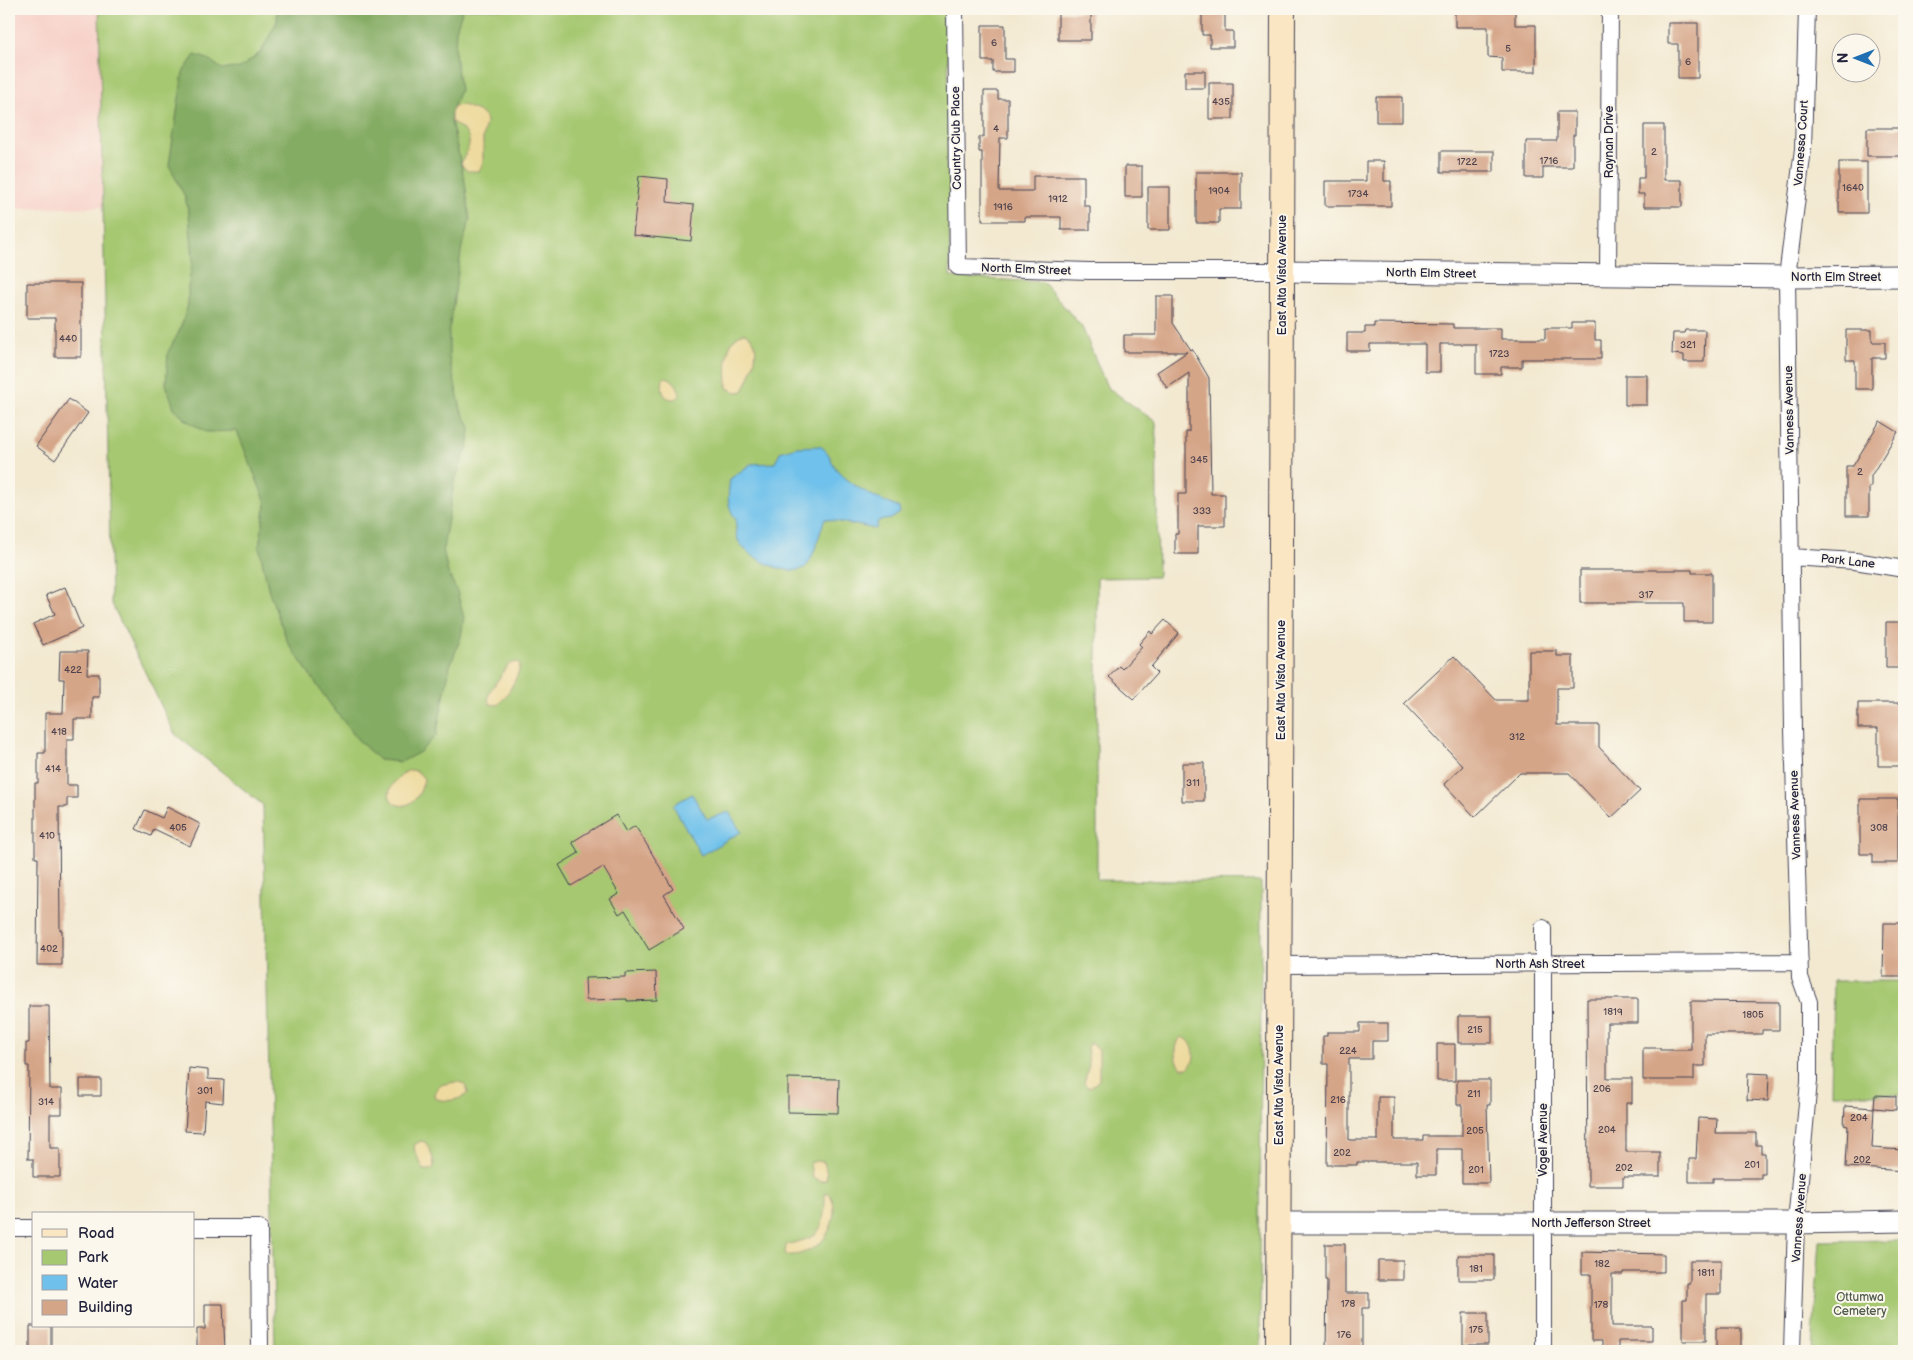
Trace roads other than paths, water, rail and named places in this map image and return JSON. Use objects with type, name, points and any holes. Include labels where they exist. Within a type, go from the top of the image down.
[{"type":"main road","name":"East Alta Vista Avenue","points":[[1278,1351],[1283,9]]},
{"type":"street","name":"Country Club Place","points":[[954,9],[958,267]]},
{"type":"street","name":"Raynan Drive","points":[[1608,276],[1610,9]]},
{"type":"street","name":"Vannessa Court","points":[[1787,277],[1802,149],[1807,9]]},
{"type":"street","name":"North Elm Street","points":[[958,267],[1089,271],[1282,271],[1608,276],[1904,276]]},
{"type":"street","name":"Vanness Avenue","points":[[1787,277],[1793,729],[1800,977],[1809,1002],[1810,1072],[1796,1224],[1792,1351]]},
{"type":"street","name":"Park Lane","points":[[1791,557],[1855,561],[1904,569]]},
{"type":"street","name":"Vogel Avenue","points":[[1543,928],[1543,1351]]},
{"type":"street","name":"North Ash Street","points":[[1280,966],[1800,962]]},
{"type":"street","name":"North Jefferson Street","points":[[1278,1223],[1796,1224],[1904,1221]]},
{"type":"street","points":[[9,1228],[32,1228]]},
{"type":"street","points":[[195,1228],[259,1228],[260,1351]]},
{"type":"water","points":[[820,446],[827,452],[838,471],[852,483],[899,508],[900,513],[891,519],[878,521],[876,529],[825,519],[810,560],[804,568],[789,570],[761,561],[739,542],[736,533],[736,519],[728,500],[730,479],[751,464],[775,463],[780,452],[797,447]]},
{"type":"water","points":[[692,794],[707,819],[729,812],[741,832],[701,855],[673,805]]},
{"type":"park label","name":"Ottumwa Cemetery","points":[[1860,1304]]}]
